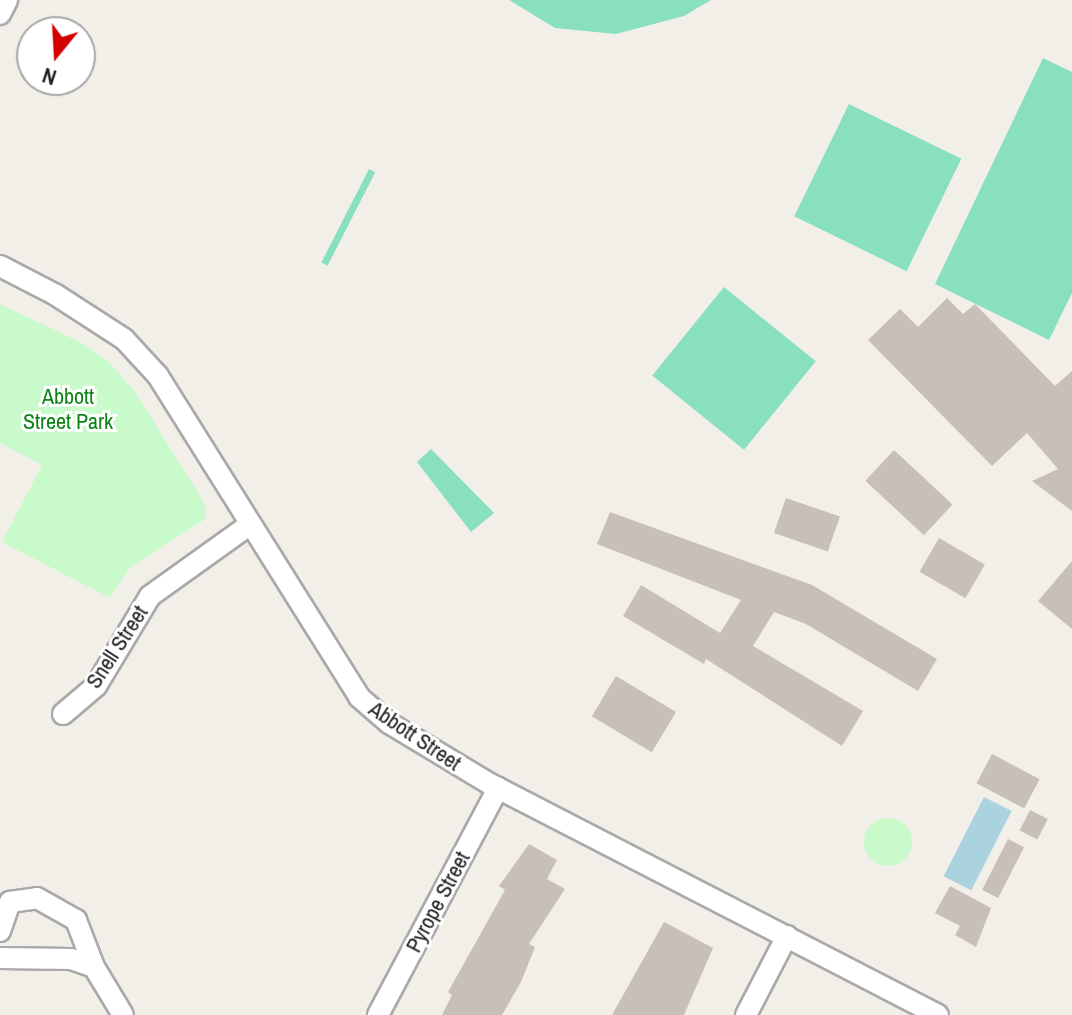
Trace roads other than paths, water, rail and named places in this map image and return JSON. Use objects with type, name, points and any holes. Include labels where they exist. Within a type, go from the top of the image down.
[{"type":"street","points":[[0,14],[7,0]]},
{"type":"street","name":"Abbott Street","points":[[0,266],[56,295],[124,339],[158,376],[359,697],[389,723],[498,788],[938,1015]]},
{"type":"street","name":"Snell Street","points":[[63,714],[96,686],[150,596],[249,525]]},
{"type":"street","name":"Pyrope Street","points":[[378,1015],[498,788]]},
{"type":"street","points":[[0,931],[10,902],[37,898],[76,920],[94,967],[123,1015]]},
{"type":"street","points":[[746,1015],[787,936]]},
{"type":"street","points":[[0,958],[71,959],[94,967]]},
{"type":"water","points":[[984,797],[1012,811],[971,890],[944,876]]},
{"type":"park label","name":"Abbott Street Park","points":[[68,408]]}]
